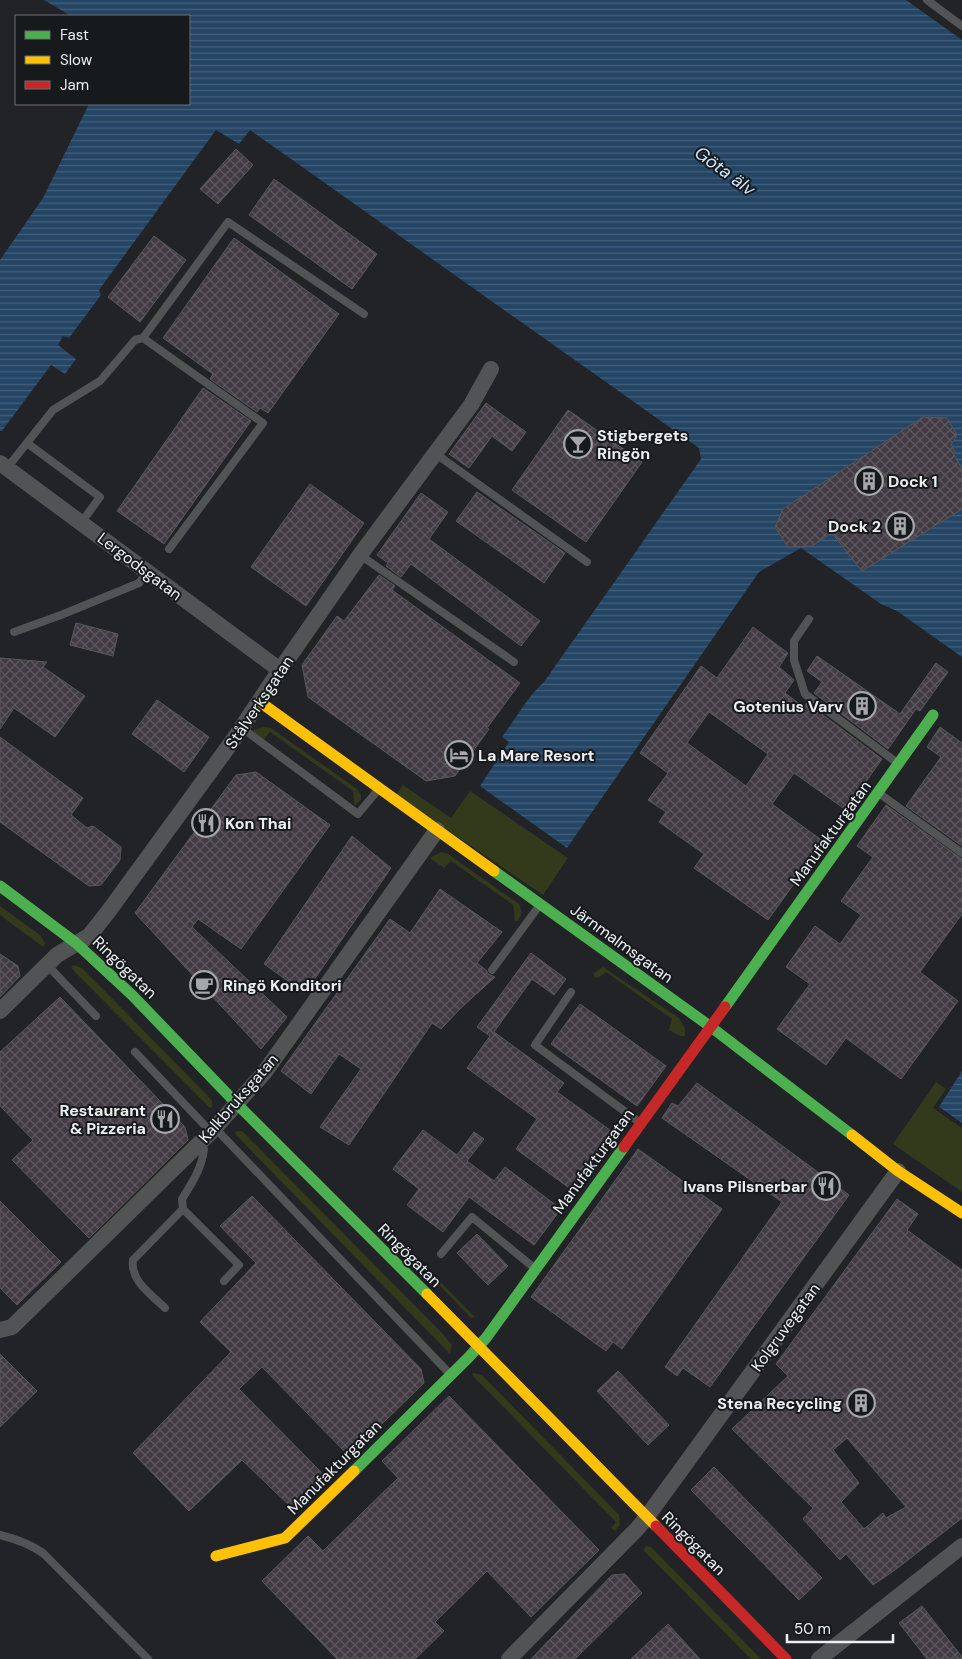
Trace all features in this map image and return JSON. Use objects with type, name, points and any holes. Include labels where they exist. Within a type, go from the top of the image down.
[{"type":"street","name":"Stålverksgatan","points":[[0,1012],[63,950],[89,936],[108,912],[242,728],[360,555],[471,405],[491,369]]},
{"type":"street","name":"Lergodsgatan","points":[[4,465],[280,670]]},
{"type":"street","name":"Järnmalmsgatan","points":[[260,702],[711,1027],[898,1171],[962,1213]]},
{"type":"street","name":"Manufakturgatan","points":[[216,1556],[285,1538],[486,1338],[711,1027],[933,715]]},
{"type":"street","name":"Kalkbruksgatan","points":[[0,1330],[12,1327],[213,1130],[264,1073],[437,830]]},
{"type":"street","name":"Ringögatan","points":[[0,886],[76,943],[132,995],[236,1103],[518,1384],[646,1518],[786,1659]]},
{"type":"street","name":"Kolgruvegatan","points":[[509,1659],[646,1518],[898,1171]]},
{"type":"street","points":[[819,1659],[962,1546]]},
{"type":"lane","points":[[927,0],[962,26]]},
{"type":"lane","points":[[4,465],[27,443],[53,410],[100,381],[135,340],[143,338],[228,222],[364,314]]},
{"type":"lane","points":[[143,338],[263,423],[169,549]]},
{"type":"lane","points":[[27,443],[100,497],[82,522]]},
{"type":"lane","points":[[436,454],[587,562]]},
{"type":"lane","points":[[360,555],[514,662]]},
{"type":"lane","points":[[14,632],[62,615],[139,583],[148,571]]},
{"type":"lane","points":[[809,619],[794,641],[794,660],[805,694],[899,764]]},
{"type":"lane","points":[[242,728],[358,814],[380,789]]},
{"type":"lane","points":[[879,792],[962,853]]},
{"type":"lane","points":[[492,970],[540,905]]},
{"type":"lane","points":[[47,965],[96,1016]]},
{"type":"lane","points":[[570,992],[535,1045],[640,1123]]},
{"type":"lane","points":[[135,1052],[451,1374]]},
{"type":"lane","points":[[199,1143],[204,1149],[203,1160],[182,1199],[183,1209],[239,1265],[224,1281]]},
{"type":"lane","points":[[165,1308],[136,1279],[132,1269],[133,1260],[183,1209]]},
{"type":"lane","points":[[441,1254],[472,1217],[535,1268]]},
{"type":"lane","points":[[0,1535],[14,1538],[44,1554],[148,1659]]},
{"type":"green space","points":[[263,727],[271,728],[357,789],[361,795],[361,800],[355,805],[353,791],[270,732],[264,739],[254,733],[254,730]]},
{"type":"green space","points":[[403,785],[451,818],[470,791],[568,858],[543,895],[396,795]]},
{"type":"green space","points":[[441,852],[448,854],[519,904],[522,912],[518,921],[515,921],[513,905],[451,861],[444,868],[431,859],[431,857]]},
{"type":"green space","points":[[0,906],[40,935],[45,943],[43,947],[0,915]]},
{"type":"green space","points":[[73,965],[82,968],[208,1096],[212,1101],[212,1107],[210,1108],[71,968]]},
{"type":"green space","points":[[603,967],[679,1018],[685,1029],[685,1036],[680,1036],[669,1030],[672,1019],[606,972],[597,978],[594,977],[594,973]]},
{"type":"green space","points":[[936,1082],[946,1089],[933,1108],[962,1128],[962,1192],[893,1144]]},
{"type":"green space","points":[[242,1131],[442,1333],[452,1345],[450,1354],[236,1135],[235,1132]]},
{"type":"green space","points":[[414,1255],[475,1317],[471,1318],[413,1258]]},
{"type":"green space","points":[[475,1373],[483,1376],[619,1515],[620,1525],[615,1531],[611,1528],[616,1522],[474,1377],[472,1374]]},
{"type":"green space","points":[[646,1546],[651,1547],[761,1659],[751,1659],[644,1551]]},
{"type":"water","name":"Göta älv","points":[[44,0],[906,0],[962,40],[962,469],[960,465],[962,509],[962,657],[897,611],[881,604],[801,548],[759,572],[567,848],[480,786],[509,742],[502,737],[527,701],[544,682],[701,459],[699,448],[250,130],[239,144],[216,130],[99,290],[101,295],[69,338],[63,336],[58,345],[76,359],[65,374],[51,365],[2,431],[0,431],[0,260],[43,198],[89,105],[190,105],[190,15],[69,15]],"holes":[[[923,417],[947,418],[957,435],[951,445],[955,452],[812,546],[788,547],[775,527],[783,509]]]},
{"type":"water","points":[[962,1071],[962,1123],[939,1107]]},
{"type":"building","points":[[236,149],[253,165],[218,204],[200,189]]},
{"type":"building","points":[[274,179],[377,254],[352,289],[249,215]]},
{"type":"building","points":[[154,236],[186,260],[140,322],[108,297]]},
{"type":"building","points":[[234,238],[339,314],[268,413],[260,408],[257,412],[210,379],[213,374],[163,338]]},
{"type":"building","points":[[203,388],[251,421],[164,544],[117,511]]},
{"type":"building","points":[[486,403],[526,432],[512,451],[492,436],[469,468],[449,454]]},
{"type":"building","points":[[568,410],[642,462],[586,542],[512,490]]},
{"type":"building","points":[[923,417],[947,418],[957,435],[951,445],[955,452],[953,453],[962,469],[962,509],[862,571],[832,533],[812,546],[788,547],[775,527],[783,509]]},
{"type":"building","points":[[310,484],[364,523],[306,606],[251,567]]},
{"type":"building","points":[[477,492],[565,553],[544,583],[456,521]]},
{"type":"building","points":[[421,493],[448,512],[429,539],[540,621],[521,646],[411,564],[401,577],[386,566],[388,563],[377,555]]},
{"type":"building","points":[[379,575],[395,586],[392,590],[520,683],[455,776],[426,781],[308,697],[302,665],[337,616],[344,621]]},
{"type":"building","points":[[76,623],[118,634],[113,656],[70,645]]},
{"type":"building","points":[[753,627],[788,653],[779,667],[794,680],[785,693],[804,707],[807,703],[882,759],[846,810],[794,773],[772,804],[824,842],[768,920],[694,868],[704,854],[659,822],[666,812],[648,800],[668,773],[640,753],[701,666],[717,678]],"holes":[[[709,712],[768,754],[746,786],[687,743]]]},
{"type":"building","name":"Gotenius Varv","points":[[817,656],[900,714],[936,663],[948,672],[920,711],[916,709],[888,749],[814,693],[822,682],[807,671]]},
{"type":"building","points":[[0,658],[47,662],[43,667],[85,696],[55,737],[14,708],[0,729]]},
{"type":"building","points":[[157,700],[209,737],[184,772],[132,734]]},
{"type":"building","points":[[940,727],[962,743],[962,846],[906,806],[941,757],[927,747]]},
{"type":"building","points":[[0,737],[83,798],[71,815],[87,828],[93,826],[121,847],[120,860],[101,885],[89,886],[0,822]]},
{"type":"building","points":[[256,772],[330,825],[241,949],[198,919],[192,927],[287,1017],[261,1049],[135,913],[236,775]]},
{"type":"building","points":[[886,805],[962,859],[962,914],[920,972],[958,1001],[901,1079],[846,1038],[826,1065],[777,1029],[810,984],[786,967],[815,926],[840,944],[861,915],[841,901],[873,857],[857,846]]},
{"type":"building","points":[[352,836],[391,868],[305,993],[264,964]]},
{"type":"building","points":[[440,889],[502,932],[477,963],[488,974],[495,977],[441,1029],[432,1023],[349,1145],[320,1127],[361,1069],[339,1054],[311,1094],[281,1071],[390,919],[410,933]]},
{"type":"building","points":[[531,953],[566,979],[554,995],[532,979],[494,1032],[564,1083],[557,1092],[614,1133],[572,1190],[516,1149],[537,1119],[467,1068],[490,1036],[477,1027]]},
{"type":"building","points":[[0,954],[18,966],[20,976],[0,997]]},
{"type":"building","points":[[60,997],[185,1127],[188,1140],[89,1238],[12,1160],[33,1140],[0,1106],[0,1052]]},
{"type":"building","points":[[580,1004],[666,1066],[637,1106],[551,1044]]},
{"type":"building","points":[[697,1083],[849,1195],[710,1387],[683,1368],[677,1376],[665,1367],[782,1202],[662,1118],[672,1103],[678,1106]]},
{"type":"building","points":[[423,1130],[457,1155],[474,1132],[484,1139],[467,1161],[494,1181],[505,1167],[561,1209],[534,1245],[469,1197],[443,1232],[407,1205],[419,1189],[393,1169]]},
{"type":"building","points":[[638,1149],[722,1209],[622,1349],[613,1342],[606,1351],[531,1297]]},
{"type":"building","points":[[252,1196],[421,1369],[424,1383],[349,1456],[262,1367],[239,1389],[327,1478],[294,1510],[242,1460],[189,1511],[133,1453],[231,1352],[200,1322],[256,1263],[220,1226]]},
{"type":"building","name":"Stena Recycling","points":[[897,1199],[918,1214],[907,1230],[962,1270],[962,1518],[873,1585],[846,1554],[840,1560],[803,1519],[813,1508],[732,1429],[788,1376],[776,1364]],"holes":[[[847,1438],[906,1507],[886,1518],[883,1513],[864,1529],[841,1502],[859,1483],[833,1450]]]},
{"type":"building","points":[[0,1201],[61,1262],[17,1305],[0,1288]]},
{"type":"building","points":[[477,1234],[508,1266],[488,1285],[457,1253]]},
{"type":"building","points":[[0,1354],[37,1391],[0,1427]]},
{"type":"building","points":[[618,1371],[669,1425],[648,1445],[597,1391]]},
{"type":"building","points":[[449,1396],[599,1550],[531,1617],[487,1571],[435,1622],[444,1631],[415,1659],[337,1659],[262,1581],[308,1536],[323,1551],[398,1478],[382,1461]]},
{"type":"building","points":[[714,1467],[822,1578],[799,1600],[691,1490]]},
{"type":"building","points":[[625,1574],[642,1593],[575,1659],[531,1659],[612,1575]]},
{"type":"building","points":[[922,1606],[962,1659],[927,1659],[899,1623]]},
{"type":"building","points":[[668,1624],[700,1659],[631,1659]]},
{"type":"traffic: fast","points":[[725,1007],[933,715]]},
{"type":"traffic: fast","points":[[494,871],[711,1027],[852,1135]]},
{"type":"traffic: fast","points":[[0,886],[76,943],[132,995],[236,1103],[427,1294]]},
{"type":"traffic: fast","points":[[354,1471],[486,1338],[624,1147]]},
{"type":"traffic: slow","points":[[260,702],[494,871]]},
{"type":"traffic: slow","points":[[852,1135],[898,1171],[962,1213]]},
{"type":"traffic: slow","points":[[427,1294],[656,1526]]},
{"type":"traffic: slow","points":[[216,1556],[285,1538],[354,1471]]},
{"type":"traffic: jam","points":[[624,1147],[725,1007]]},
{"type":"traffic: jam","points":[[656,1526],[786,1659]]},
{"type":"place","name":"Stigbergets Ringön","points":[[578,444]]},
{"type":"place","name":"Dock 1","points":[[869,481]]},
{"type":"place","name":"Dock 2","points":[[900,526]]},
{"type":"place","name":"Gotenius Varv","points":[[862,706]]},
{"type":"place","name":"La Mare Resort","points":[[459,755]]},
{"type":"place","name":"Kon Thai","points":[[206,823]]},
{"type":"place","name":"Ringö Konditori","points":[[204,985]]},
{"type":"place","name":"Restaurant & Pizzeria","points":[[165,1119]]},
{"type":"place","name":"Ivans Pilsnerbar","points":[[826,1186]]},
{"type":"place","name":"Stena Recycling","points":[[861,1403]]}]
